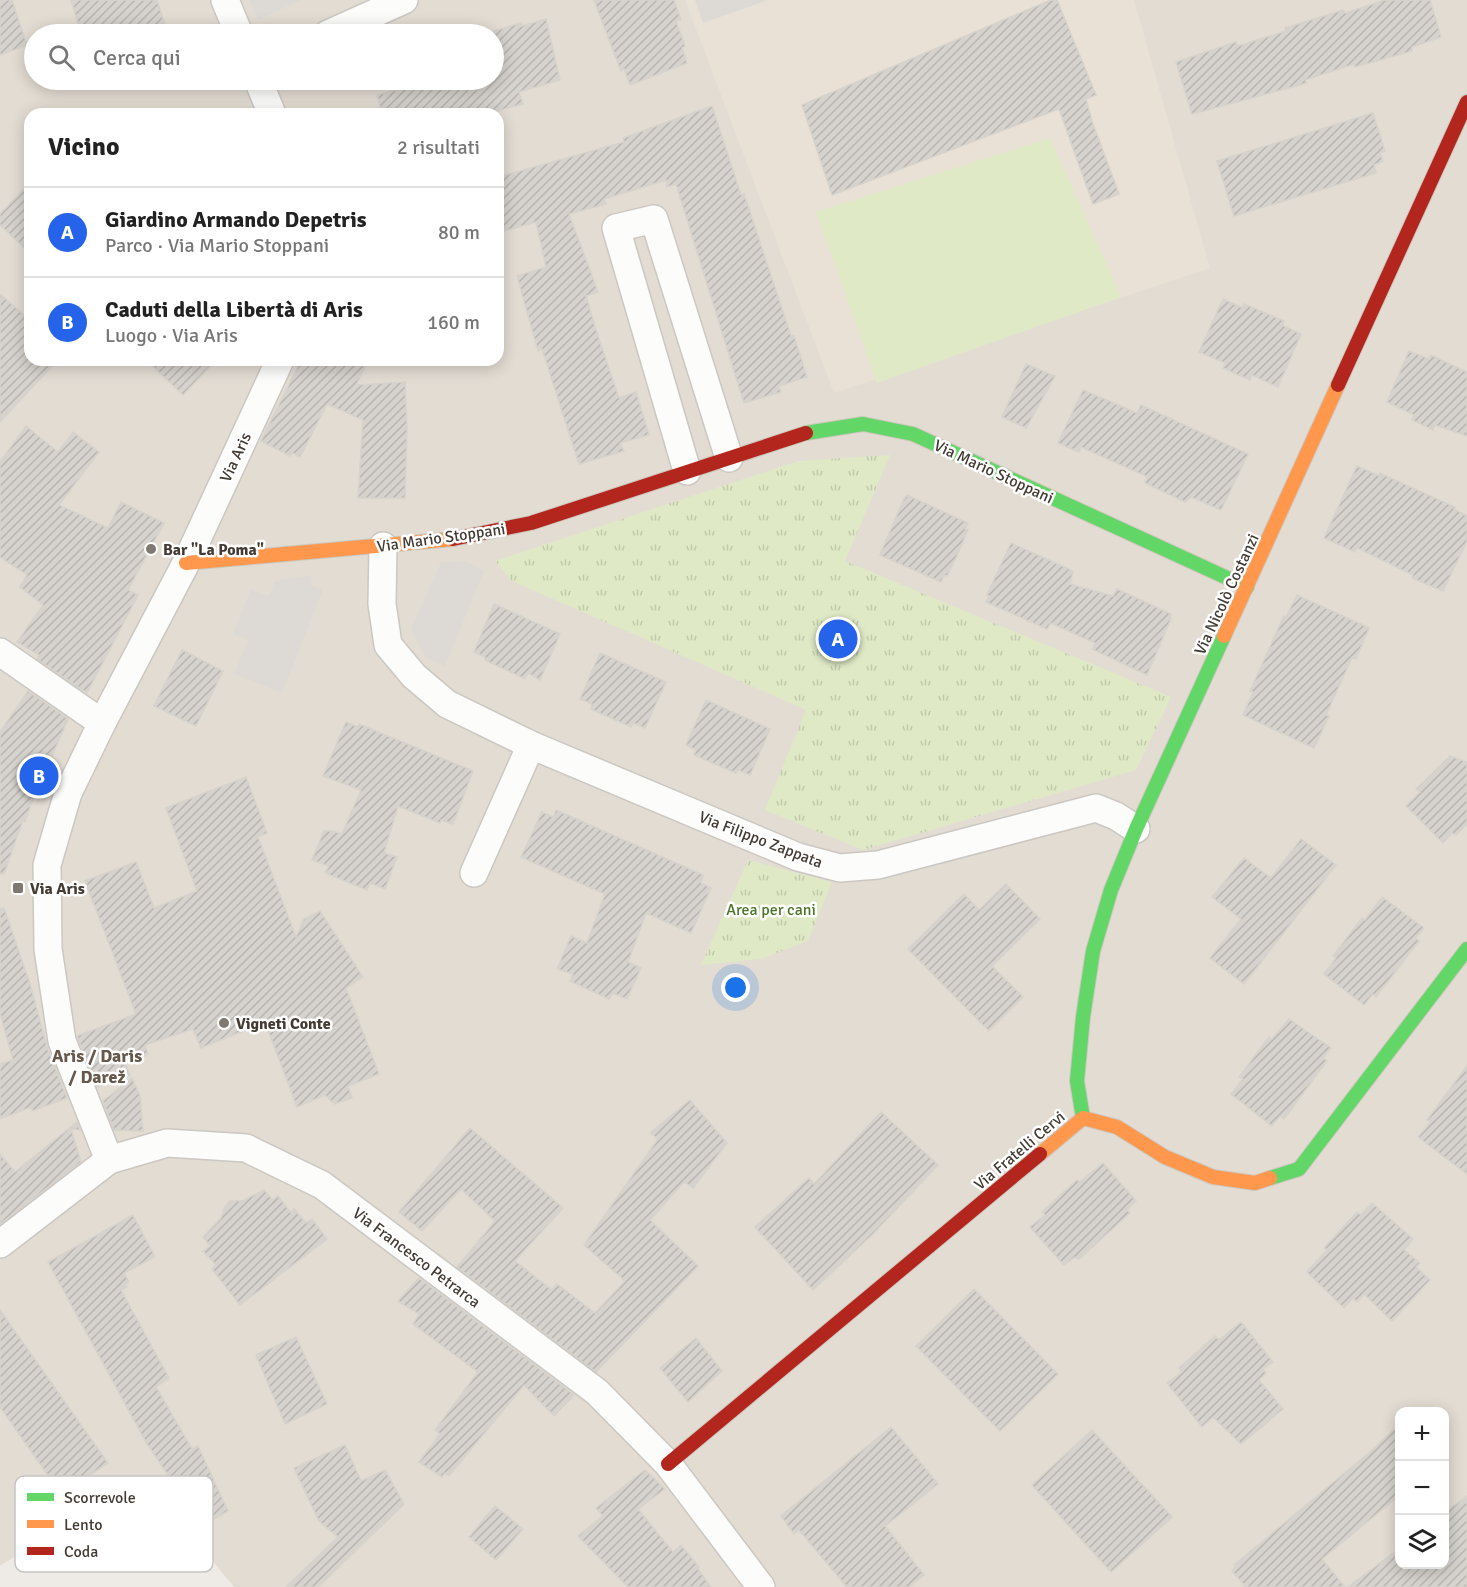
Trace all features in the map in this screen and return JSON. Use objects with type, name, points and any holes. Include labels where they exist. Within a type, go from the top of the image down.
[{"type":"street","points":[[225,0],[235,24]]},
{"type":"street","points":[[350,24],[404,0]]},
{"type":"street","points":[[262,90],[270,108]]},
{"type":"street","name":"Via Nicolò Costanzi","points":[[1083,1118],[1077,1081],[1083,1017],[1093,951],[1111,890],[1136,828],[1467,102]]},
{"type":"street","points":[[687,471],[616,228],[654,219],[729,458]]},
{"type":"street","name":"Via Aris","points":[[109,1160],[62,1041],[48,948],[46,865],[68,793],[186,563],[277,366]]},
{"type":"street","name":"Via Mario Stoppani","points":[[186,563],[449,540],[531,524],[808,432],[863,424],[913,434],[1247,587]]},
{"type":"street","name":"Via Filippo Zappata","points":[[383,546],[382,604],[388,645],[414,676],[447,704],[531,745],[798,857],[840,868],[878,865],[1096,808],[1136,828]]},
{"type":"street","points":[[0,652],[102,723]]},
{"type":"street","points":[[474,873],[531,745]]},
{"type":"street","name":"Via Fratelli Cervi","points":[[668,1464],[1083,1118],[1117,1127],[1165,1157],[1213,1177],[1255,1183],[1299,1169],[1467,949]]},
{"type":"street","name":"Via Francesco Petrarca","points":[[0,1244],[109,1160],[167,1143],[246,1148],[322,1185],[597,1392],[668,1464],[761,1587]]},
{"type":"shaded area","points":[[0,0],[1467,0],[1467,1587],[234,1587],[213,1561],[213,1476],[15,1476],[15,1556],[0,1566]]},
{"type":"shaded area","points":[[249,0],[301,0],[258,20]]},
{"type":"shaded area","points":[[685,0],[1134,0],[1210,268],[834,393]]},
{"type":"shaded area","points":[[695,0],[768,0],[703,23]]},
{"type":"shaded area","points":[[465,561],[484,571],[445,666],[426,658],[411,629],[441,562]]},
{"type":"shaded area","points":[[311,575],[312,585],[323,590],[282,693],[234,674],[248,640],[233,634],[251,589],[269,596],[275,581]]},
{"type":"green space","points":[[1050,138],[1121,297],[877,383],[816,212]]},
{"type":"green space","points":[[890,455],[845,561],[1171,697],[1136,770],[863,850],[765,810],[806,710],[512,581],[495,561],[798,461]]},
{"type":"green space","name":"Area per cani","points":[[748,860],[832,882],[808,941],[761,959],[701,965]]},
{"type":"building","points":[[0,0],[12,0],[24,36],[24,46],[0,55]]},
{"type":"building","points":[[71,0],[157,0],[165,24],[78,24]]},
{"type":"building","points":[[594,0],[674,0],[681,20],[676,21],[685,46],[682,48],[687,63],[630,85],[624,69],[621,71]]},
{"type":"building","points":[[1051,0],[1057,0],[1096,95],[1086,99],[1119,194],[1093,204],[1059,109],[832,195],[802,105]]},
{"type":"building","points":[[1385,0],[1430,0],[1441,37],[1412,47],[1412,51],[1355,67],[1354,64],[1305,80],[1307,83],[1192,114],[1176,62],[1236,42],[1238,46],[1343,10],[1345,13]]},
{"type":"building","points":[[546,19],[560,80],[519,92],[523,104],[504,109],[380,108],[377,95],[396,90],[504,90],[504,28],[521,23],[522,26]]},
{"type":"building","points":[[712,106],[741,195],[744,194],[807,377],[778,386],[781,392],[744,403],[676,184],[667,187],[666,180],[604,199],[606,204],[569,214],[598,292],[586,296],[619,398],[636,392],[649,435],[620,443],[624,451],[579,464],[542,349],[538,351],[517,276],[546,267],[536,222],[504,231],[504,175],[624,142],[623,138]]},
{"type":"building","points":[[1373,113],[1385,151],[1380,153],[1383,161],[1374,165],[1376,173],[1234,216],[1217,161]]},
{"type":"building","points":[[24,188],[24,247],[0,225],[0,214]]},
{"type":"building","points":[[0,294],[24,315],[24,366],[52,366],[0,422]]},
{"type":"building","points":[[1223,299],[1243,308],[1244,304],[1284,321],[1282,325],[1301,334],[1278,387],[1252,375],[1250,380],[1223,368],[1225,363],[1199,352]]},
{"type":"building","points":[[1409,351],[1429,359],[1431,355],[1467,372],[1467,436],[1435,425],[1433,430],[1412,420],[1414,415],[1387,402]]},
{"type":"building","points":[[1026,364],[1055,376],[1026,428],[1002,417]]},
{"type":"building","points":[[152,366],[210,366],[183,395]]},
{"type":"building","points":[[298,366],[363,366],[365,367],[356,385],[405,382],[407,429],[405,498],[358,498],[363,420],[327,404],[300,457],[292,453],[290,456],[261,441]]},
{"type":"building","points":[[1083,390],[1137,413],[1141,405],[1248,454],[1221,510],[1191,497],[1185,502],[1145,483],[1148,477],[1081,447],[1079,452],[1058,443]]},
{"type":"building","points":[[26,426],[58,452],[73,432],[99,452],[59,505],[108,528],[121,502],[164,523],[128,590],[138,595],[87,693],[37,659],[39,655],[17,642],[43,605],[20,587],[27,575],[0,557],[0,462]]},
{"type":"building","points":[[1357,466],[1379,476],[1380,473],[1455,507],[1454,509],[1467,516],[1467,541],[1443,591],[1412,578],[1413,575],[1357,548],[1355,552],[1324,538]]},
{"type":"building","points":[[907,495],[968,523],[965,529],[968,530],[955,560],[947,576],[944,575],[941,582],[880,555]]},
{"type":"building","points":[[1011,543],[1073,571],[1070,584],[1113,596],[1117,589],[1171,614],[1147,675],[1092,649],[1095,643],[1051,623],[1047,629],[986,602],[989,596],[987,595]]},
{"type":"building","points":[[1297,595],[1369,628],[1356,659],[1352,658],[1314,748],[1243,715],[1253,692],[1250,691],[1284,616],[1286,617]]},
{"type":"building","points":[[494,604],[560,634],[540,680],[528,673],[525,679],[485,660],[485,657],[474,652]]},
{"type":"building","points":[[182,650],[223,671],[196,726],[154,706]]},
{"type":"building","points":[[600,653],[666,682],[645,728],[633,723],[631,727],[591,709],[592,704],[580,699]]},
{"type":"building","points":[[28,691],[68,719],[49,763],[42,760],[25,822],[23,820],[4,874],[0,874],[0,732]]},
{"type":"building","points":[[706,700],[770,729],[750,775],[738,770],[736,773],[694,755],[696,750],[686,745]]},
{"type":"building","points":[[346,722],[358,727],[359,724],[473,771],[453,824],[441,820],[440,823],[398,806],[384,853],[397,857],[385,889],[370,883],[367,890],[325,873],[329,866],[312,860],[324,831],[342,834],[361,790],[323,776]]},
{"type":"building","points":[[1450,756],[1467,762],[1467,824],[1456,835],[1452,833],[1443,843],[1406,806],[1420,792],[1416,789]]},
{"type":"building","points":[[246,777],[267,833],[258,837],[296,937],[304,919],[320,911],[363,977],[346,988],[379,1074],[348,1086],[352,1098],[334,1104],[325,1095],[297,1107],[265,1022],[201,1048],[193,1029],[145,1045],[148,1054],[125,1063],[130,1075],[97,1087],[77,1036],[136,1014],[85,881],[136,862],[154,908],[197,891],[166,808]]},
{"type":"building","points":[[556,810],[703,875],[701,883],[711,888],[691,933],[646,913],[628,962],[641,968],[627,999],[613,993],[609,999],[570,981],[573,974],[557,969],[571,936],[587,943],[605,894],[521,857],[542,812],[553,817]]},
{"type":"building","points":[[1301,839],[1336,865],[1244,984],[1210,958],[1241,919],[1212,897],[1244,858],[1271,878]]},
{"type":"building","points":[[1006,884],[1040,919],[992,966],[1023,997],[989,1031],[908,949],[964,894],[979,910]]},
{"type":"building","points":[[1382,897],[1424,928],[1415,938],[1419,941],[1376,997],[1373,994],[1364,1005],[1324,974],[1336,958],[1333,956],[1362,918],[1365,920]]},
{"type":"building","points":[[4,908],[31,987],[47,1047],[67,1098],[32,1111],[31,1107],[0,1119],[0,1064],[13,1060],[0,1013],[0,909]]},
{"type":"building","points":[[1289,1019],[1331,1048],[1323,1058],[1327,1061],[1284,1119],[1280,1116],[1272,1126],[1231,1094],[1243,1079],[1239,1077],[1269,1037],[1272,1039]]},
{"type":"building","points":[[1467,1066],[1467,1174],[1418,1137],[1431,1122],[1427,1120]]},
{"type":"building","points":[[132,1078],[140,1096],[143,1131],[114,1130],[103,1101]]},
{"type":"building","points":[[690,1100],[727,1143],[693,1188],[684,1182],[650,1220],[698,1266],[596,1372],[457,1267],[495,1221],[461,1189],[422,1231],[399,1212],[470,1128],[563,1208],[515,1261],[552,1290],[557,1284],[595,1313],[625,1281],[584,1245],[658,1139],[650,1133]]},
{"type":"building","points":[[881,1112],[938,1165],[873,1234],[813,1290],[755,1227],[809,1178],[814,1184]]},
{"type":"building","points":[[77,1122],[80,1130],[71,1129],[81,1162],[0,1224],[0,1154],[15,1172]]},
{"type":"building","points":[[1103,1163],[1136,1201],[1127,1210],[1130,1213],[1079,1259],[1075,1257],[1064,1265],[1030,1227],[1045,1215],[1042,1212],[1077,1180],[1080,1182]]},
{"type":"building","points":[[264,1190],[273,1200],[278,1196],[291,1213],[294,1209],[306,1223],[312,1219],[327,1239],[240,1305],[212,1269],[216,1265],[203,1251],[210,1246],[203,1237],[221,1218],[230,1201],[242,1201]]},
{"type":"building","points":[[1372,1203],[1413,1239],[1404,1250],[1420,1263],[1416,1267],[1430,1280],[1392,1321],[1364,1294],[1357,1302],[1353,1298],[1344,1308],[1307,1272],[1327,1250],[1324,1248],[1357,1212],[1361,1215]]},
{"type":"building","points":[[133,1215],[155,1257],[124,1273],[129,1282],[125,1284],[127,1287],[121,1290],[169,1378],[156,1387],[192,1449],[198,1446],[212,1476],[169,1476],[147,1444],[48,1262]]},
{"type":"building","points":[[419,1278],[574,1395],[554,1416],[524,1385],[449,1476],[445,1473],[442,1477],[419,1462],[440,1434],[435,1430],[478,1372],[413,1324],[419,1314],[398,1301]]},
{"type":"building","points":[[974,1289],[1058,1374],[1000,1431],[916,1346]]},
{"type":"building","points":[[0,1310],[108,1463],[88,1476],[48,1476],[0,1407]]},
{"type":"building","points":[[1241,1322],[1273,1362],[1263,1369],[1266,1373],[1259,1380],[1283,1409],[1241,1444],[1213,1417],[1202,1427],[1167,1383],[1182,1372],[1179,1368],[1215,1336],[1219,1340]]},
{"type":"building","points":[[296,1337],[327,1404],[285,1424],[256,1355]]},
{"type":"building","points":[[696,1338],[722,1371],[688,1402],[660,1368]]},
{"type":"building","points":[[891,1427],[938,1484],[885,1526],[924,1575],[909,1587],[847,1587],[799,1530],[794,1534],[781,1516]]},
{"type":"building","points":[[1395,1429],[1395,1499],[1322,1559],[1345,1587],[1246,1587],[1232,1571],[1235,1568],[1234,1565]]},
{"type":"building","points":[[1092,1430],[1172,1517],[1111,1572],[1032,1485]]},
{"type":"building","points":[[345,1445],[361,1481],[385,1470],[404,1504],[318,1587],[286,1587],[338,1537],[319,1521],[294,1468]]},
{"type":"building","points":[[645,1470],[665,1489],[638,1509],[673,1552],[681,1545],[699,1567],[697,1568],[711,1587],[628,1587],[578,1536],[603,1516],[596,1508]]},
{"type":"building","points":[[213,1478],[228,1511],[213,1520]]},
{"type":"building","points":[[1467,1496],[1467,1587],[1348,1587],[1395,1552],[1395,1569],[1449,1569],[1449,1509]]},
{"type":"building","points":[[495,1506],[523,1529],[496,1560],[469,1537]]},
{"type":"traffic: fast","points":[[806,433],[863,424],[913,434],[1247,587]]},
{"type":"traffic: fast","points":[[1083,1118],[1077,1081],[1083,1017],[1093,951],[1111,890],[1136,829],[1224,636]]},
{"type":"traffic: fast","points":[[1270,1178],[1299,1169],[1467,949]]},
{"type":"traffic: slow","points":[[1224,636],[1338,385]]},
{"type":"traffic: slow","points":[[186,563],[453,539]]},
{"type":"traffic: slow","points":[[1040,1154],[1083,1118],[1117,1127],[1165,1157],[1213,1177],[1255,1183],[1270,1178]]},
{"type":"traffic: jam","points":[[1338,385],[1467,102]]},
{"type":"traffic: jam","points":[[453,539],[531,523],[806,433]]},
{"type":"traffic: jam","points":[[668,1464],[1040,1154]]},
{"type":"place","name":"Bar \"La Poma\"","points":[[151,549]]},
{"type":"place","name":"Giardino Armando Depetris","points":[[838,639]]},
{"type":"place","name":"Caduti della Libertà di Aris","points":[[39,776]]},
{"type":"place","name":"Via Aris","points":[[18,888]]},
{"type":"place","name":"Vigneti Conte","points":[[224,1023]]},
{"type":"district","name":"Aris / Daris / Darež","points":[[97,1066]]}]
